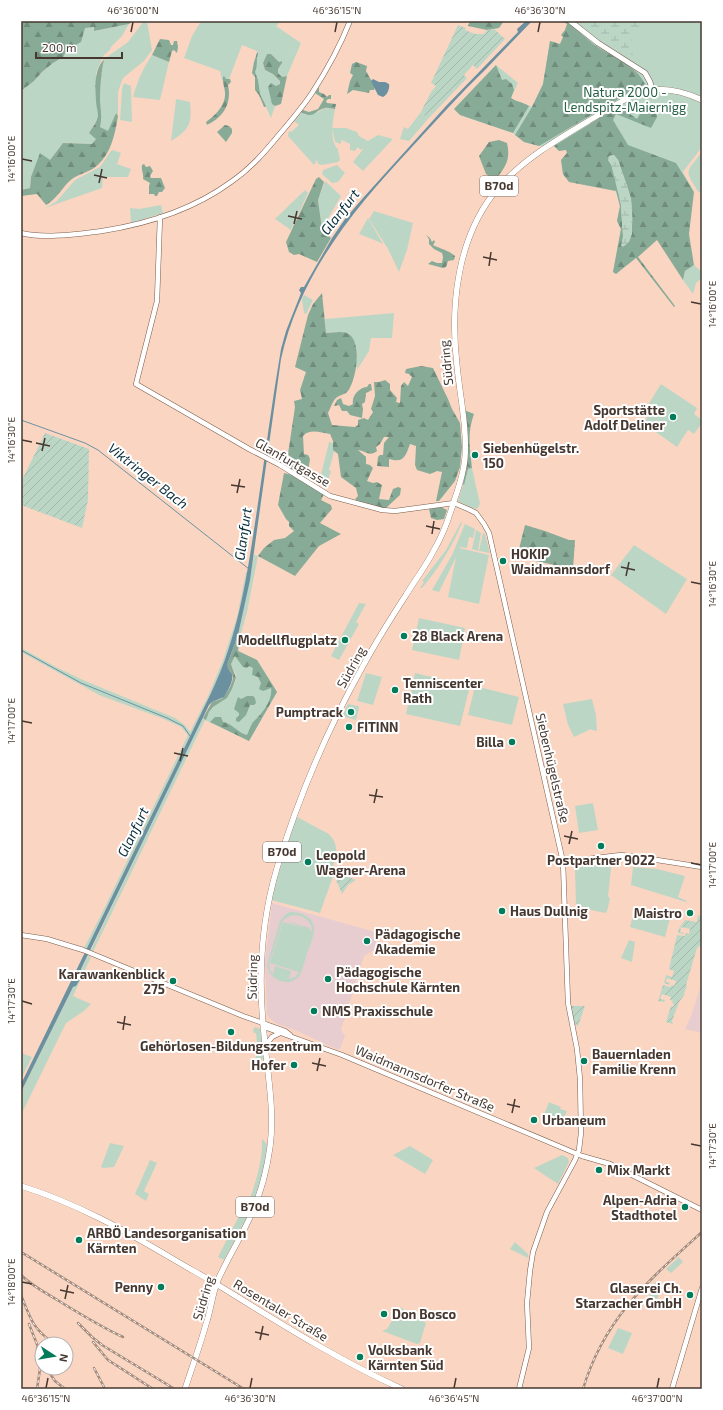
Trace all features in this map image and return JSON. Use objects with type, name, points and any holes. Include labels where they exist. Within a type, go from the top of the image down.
[{"type":"main road","points":[[570,21],[598,43],[645,73],[652,90]]},
{"type":"main road","name":"B70d","points":[[652,90],[671,89],[702,100]]},
{"type":"main road","name":"Südring","points":[[185,1389],[207,1322],[216,1284],[252,1214],[268,1160],[271,1134],[271,1092],[263,1024],[261,982],[265,924],[273,883],[292,821],[320,750],[367,660],[407,592],[435,549],[454,503],[463,469],[465,457],[462,409],[454,342],[454,318],[462,264],[470,235],[476,221],[490,198],[518,168],[534,155],[624,100],[652,90]]},
{"type":"main road","name":"Rosentaler Straße","points":[[21,1186],[57,1198],[100,1218],[216,1284],[346,1361],[402,1389]]},
{"type":"street","points":[[21,233],[37,236],[94,232],[130,225],[160,217],[216,192],[239,177],[257,161],[312,93],[337,49],[350,21]]},
{"type":"street","name":"Glanfurtgasse","points":[[160,217],[157,301],[136,384],[330,496],[368,507],[395,511],[454,503]]},
{"type":"street","name":"Siebenhügelstraße","points":[[454,503],[476,513],[489,533],[563,862],[568,1003],[578,1051],[580,1079],[581,1133],[578,1154],[547,1212],[533,1252],[528,1292],[529,1348],[521,1379],[518,1381],[517,1389]]},
{"type":"street","points":[[563,862],[621,856],[702,867]]},
{"type":"street","name":"Waidmannsdorfer Straße","points":[[21,935],[47,939],[83,950],[263,1024],[268,1024],[291,1036]]},
{"type":"street","name":"Waidmannsdorfer Straße","points":[[263,1024],[267,1028],[348,1058],[578,1154],[610,1164],[702,1210]]},
{"type":"street","points":[[265,1046],[272,1037],[280,1033]]},
{"type":"street","points":[[672,1389],[702,1288]]},
{"type":"shaded area","points":[[272,903],[379,933],[374,950],[364,956],[341,1030],[345,1036],[340,1049],[336,1049],[295,1030],[277,1024],[269,1018],[267,1014],[265,961]]},
{"type":"shaded area","points":[[702,981],[702,1033],[685,1029],[692,1014]]},
{"type":"green space","points":[[21,21],[133,21],[129,24],[94,31],[94,27],[85,28],[81,42],[67,50],[63,57],[53,63],[21,91]]},
{"type":"green space","points":[[144,21],[147,21],[152,50],[144,61],[123,78],[118,92],[118,116],[116,113],[108,132],[100,127],[100,85],[104,59],[128,42]]},
{"type":"green space","points":[[201,21],[281,21],[276,26],[301,43],[287,76],[282,77],[278,73],[278,69],[282,61],[279,62],[271,54],[267,54],[263,63],[265,70],[273,74],[280,81],[280,84],[276,86],[272,104],[275,106],[271,118],[258,90],[254,72],[257,51],[242,45],[228,82],[222,80],[220,71],[184,58],[192,36]]},
{"type":"green space","points":[[470,21],[504,21],[499,28],[487,30],[468,26]]},
{"type":"green space","points":[[562,21],[567,21],[596,46],[624,62],[642,78],[645,84],[539,146],[524,142],[515,135],[532,107],[543,84],[550,41],[560,44],[563,37],[561,35],[567,24]]},
{"type":"green space","name":"Natura 2000 - Lendspitz-Maiernigg","points":[[573,21],[702,21],[702,147],[683,172],[694,192],[616,274],[613,272],[621,229],[617,221],[620,206],[616,191],[569,182],[563,174],[561,160],[567,153],[566,149],[559,151],[554,146],[539,146],[524,142],[513,133],[460,115],[454,109],[496,65],[518,83],[511,98],[532,107],[543,84],[550,41],[560,44]]},
{"type":"green space","points":[[577,21],[649,21],[643,29],[633,27],[631,33],[633,57],[603,40]]},
{"type":"green space","points":[[129,24],[122,36],[103,56],[96,73],[96,102],[98,118],[89,133],[97,138],[92,144],[63,143],[50,160],[31,177],[30,188],[21,190],[21,91],[53,63],[63,57],[67,50],[80,42],[84,28],[94,27],[95,31]]},
{"type":"green space","points":[[458,25],[475,34],[484,34],[487,30],[494,29],[505,39],[477,69],[473,65],[464,75],[467,78],[428,119],[421,112],[431,92],[436,86],[431,83]]},
{"type":"green space","points":[[160,39],[169,40],[171,45],[173,45],[174,41],[177,41],[177,53],[174,50],[172,51],[169,62],[152,55]]},
{"type":"green space","points":[[257,53],[255,72],[260,94],[266,106],[265,107],[255,90],[255,77],[252,73]]},
{"type":"green space","points":[[267,54],[271,54],[279,62],[282,61],[278,69],[278,73],[282,77],[287,76],[281,104],[275,106],[272,104],[268,87],[271,83],[276,86],[280,84],[280,81],[273,74],[265,70],[263,63]]},
{"type":"green space","points":[[152,55],[169,62],[160,100],[133,97],[136,86]]},
{"type":"green space","points":[[104,59],[100,85],[100,127],[108,131],[116,113],[118,116],[114,137],[108,151],[100,163],[89,171],[72,179],[54,199],[46,205],[37,194],[21,196],[21,190],[30,188],[31,177],[40,153],[50,160],[63,143],[92,144],[96,139],[89,133],[96,123],[98,116],[95,84],[98,69]]},
{"type":"green space","points":[[356,62],[367,66],[366,71],[375,87],[374,90],[370,90],[369,93],[353,90],[347,94],[353,75],[350,73],[352,64]]},
{"type":"green space","points":[[496,65],[502,80],[506,79],[512,84],[514,90],[511,98],[529,106],[513,133],[460,115],[454,109]]},
{"type":"green space","points":[[224,76],[226,79],[230,79],[231,82],[228,85],[228,103],[222,114],[207,125],[206,122],[213,117],[224,102]]},
{"type":"green space","points":[[124,83],[131,86],[132,122],[120,120],[122,89]]},
{"type":"green space","points":[[319,87],[319,92],[327,97],[331,95],[331,99],[326,101],[327,103],[336,104],[335,109],[325,108],[312,115],[301,112],[303,110],[309,112],[318,109],[324,99],[315,93]]},
{"type":"green space","points":[[176,100],[190,102],[191,116],[186,129],[171,141]]},
{"type":"green space","points":[[619,106],[637,119],[644,107],[648,107],[656,112],[657,117],[651,128],[616,114],[613,120],[628,145],[676,163],[694,192],[689,234],[694,265],[685,271],[683,280],[657,240],[638,257],[675,306],[674,307],[636,258],[616,274],[613,272],[621,229],[617,221],[620,206],[616,191],[569,182],[563,174],[561,160],[567,153],[566,150],[559,151],[554,146]],"holes":[[[614,155],[618,160],[629,192],[632,208],[632,229],[628,241],[624,244],[620,200],[616,178],[613,168],[608,160],[609,156]]]},
{"type":"green space","points":[[325,108],[335,109],[333,141],[338,149],[340,160],[338,162],[322,165],[318,164],[317,160],[314,165],[288,136],[289,131],[291,132],[299,125],[294,121],[301,112],[306,115],[318,112]]},
{"type":"green space","points":[[421,112],[428,119],[409,141],[400,139],[404,127],[408,129]]},
{"type":"green space","points":[[225,125],[232,129],[232,133],[226,142],[217,132]]},
{"type":"green space","points":[[332,128],[346,128],[357,132],[359,136],[368,141],[378,135],[393,139],[363,171],[353,162],[364,148],[361,150],[358,147],[355,151],[350,150],[350,144],[342,140],[341,144],[335,142]]},
{"type":"green space","points":[[499,140],[507,143],[508,159],[502,172],[495,180],[486,174],[479,156],[489,142]]},
{"type":"green space","points":[[113,150],[121,153],[117,164],[131,169],[128,177],[103,177],[102,188],[45,208],[56,202],[75,180],[100,167]]},
{"type":"green space","points":[[702,152],[702,188],[699,193],[688,172],[692,164]]},
{"type":"green space","points":[[614,155],[618,160],[631,198],[632,234],[629,242],[623,247],[621,246],[623,236],[621,205],[611,164],[608,160],[609,156]]},
{"type":"green space","points":[[144,164],[146,167],[150,166],[153,171],[150,176],[151,178],[161,178],[165,188],[162,192],[159,192],[157,196],[154,194],[149,194],[150,183],[143,179],[142,165]]},
{"type":"green space","points":[[337,165],[345,173],[338,182],[332,183],[322,174],[323,170]]},
{"type":"green space","points":[[319,177],[324,182],[318,200],[322,229],[331,238],[317,262],[299,254],[294,255],[289,252],[286,242],[316,179]]},
{"type":"green space","points":[[325,181],[341,196],[322,229],[318,200]]},
{"type":"green space","points":[[305,190],[308,193],[291,230],[275,219]]},
{"type":"green space","points":[[161,205],[163,213],[131,223],[130,208],[139,209]]},
{"type":"green space","points":[[374,211],[413,223],[407,250],[399,272],[388,249],[369,219]]},
{"type":"green space","points":[[368,218],[383,244],[359,234]]},
{"type":"green space","points":[[426,235],[432,242],[434,240],[435,242],[433,245],[455,256],[454,260],[448,261],[446,267],[443,268],[428,264],[432,261],[442,263],[443,257],[442,253],[434,249],[429,244],[429,239]]},
{"type":"green space","points":[[694,265],[702,272],[702,278],[696,283],[693,294],[683,280],[685,271]]},
{"type":"green space","points":[[322,293],[326,333],[348,333],[354,340],[357,355],[351,386],[347,392],[335,399],[328,413],[332,425],[355,427],[358,425],[358,420],[364,418],[368,420],[373,412],[371,409],[375,396],[374,382],[385,380],[390,384],[390,390],[397,398],[396,402],[400,403],[401,386],[404,382],[408,386],[412,377],[405,373],[406,369],[421,366],[433,368],[460,423],[462,447],[460,467],[455,481],[439,501],[436,501],[442,472],[437,471],[430,474],[417,470],[415,465],[416,446],[410,444],[405,456],[401,459],[389,459],[389,467],[377,466],[378,457],[383,455],[384,443],[389,437],[384,437],[380,444],[376,447],[377,451],[372,454],[358,450],[366,457],[366,464],[373,468],[367,481],[373,483],[377,482],[382,485],[379,499],[389,500],[393,489],[398,487],[401,488],[400,495],[386,508],[369,506],[355,499],[358,496],[356,488],[341,477],[338,454],[333,450],[333,441],[330,434],[309,432],[303,436],[304,454],[308,455],[310,459],[307,478],[290,468],[292,461],[288,454],[295,407],[294,401],[302,399],[300,390],[306,372],[295,367],[308,315],[313,304]]},
{"type":"green space","points":[[304,295],[313,300],[306,314],[304,313],[302,299]]},
{"type":"green space","points":[[394,313],[392,338],[371,338],[369,351],[357,370],[356,347],[343,332],[326,333],[325,319]]},
{"type":"green space","points":[[371,384],[372,390],[366,393],[365,402],[362,404],[362,418],[350,415],[347,411],[342,411],[339,405],[334,406],[337,400],[341,398],[343,404],[349,406],[353,404],[353,398],[357,392],[364,387],[367,387]]},
{"type":"green space","name":"Sportstätte Adolf Deliner","points":[[661,384],[697,408],[694,414],[702,420],[702,423],[694,434],[688,430],[677,447],[643,423],[653,409],[648,405]]},
{"type":"green space","points":[[464,410],[474,414],[470,428],[472,468],[468,469],[464,485],[466,464]]},
{"type":"green space","points":[[45,433],[89,449],[88,500],[82,528],[21,505],[21,482]]},
{"type":"green space","points":[[329,442],[333,443],[334,452],[329,470],[331,471],[326,488],[324,488],[325,484],[319,483]]},
{"type":"green space","points":[[472,468],[480,504],[477,509],[458,501],[468,469]]},
{"type":"green space","points":[[284,473],[293,475],[324,494],[321,500],[331,505],[332,509],[320,523],[341,534],[319,546],[295,576],[258,556],[264,548],[274,540],[285,538],[294,531],[289,526],[289,522],[278,505]]},
{"type":"green space","points":[[441,507],[447,510],[444,519],[437,520],[431,518],[429,509]]},
{"type":"green space","points":[[461,522],[462,523],[458,532],[445,557],[422,588],[420,588],[424,582],[422,581],[446,550]]},
{"type":"green space","points":[[465,524],[475,529],[473,538],[469,537],[467,548],[459,548],[489,555],[479,604],[448,597],[456,557],[439,592],[432,590],[452,555]]},
{"type":"green space","points":[[525,525],[569,540],[575,540],[573,569],[517,557]]},
{"type":"green space","points":[[476,530],[481,533],[478,551],[472,549]]},
{"type":"green space","points":[[483,533],[485,534],[490,553],[479,551]]},
{"type":"green space","points":[[634,545],[687,579],[666,614],[611,575]]},
{"type":"green space","points":[[254,555],[258,556],[247,612],[240,637],[238,635]]},
{"type":"green space","points":[[246,572],[248,572],[234,634],[219,676],[87,949],[84,948],[188,735],[181,727],[164,719],[99,695],[21,652],[21,648],[83,680],[175,718],[185,725],[190,732],[209,694],[223,660],[237,617]]},
{"type":"green space","name":"Modellflugplatz","points":[[359,603],[366,604],[356,622],[359,624],[339,660],[331,656]]},
{"type":"green space","points":[[419,618],[465,628],[459,660],[412,650]]},
{"type":"green space","points":[[238,635],[240,637],[238,651],[257,660],[277,692],[249,741],[210,722],[215,717],[221,717],[223,722],[247,735],[253,722],[261,714],[269,701],[271,688],[263,691],[259,689],[261,683],[258,677],[252,675],[253,668],[249,666],[247,668],[243,667],[235,656],[231,664],[236,678],[232,689],[227,698],[213,707],[206,720],[203,718],[212,702],[221,699],[231,686],[233,677],[227,665]]},
{"type":"green space","points":[[238,651],[257,660],[277,692],[249,741],[205,720],[92,954],[90,952],[202,718],[206,719],[213,707],[227,698],[232,689],[236,680],[236,675],[231,664]]},
{"type":"green space","points":[[366,673],[382,677],[373,705],[357,701]]},
{"type":"green space","points":[[415,673],[470,686],[460,726],[406,714]]},
{"type":"green space","points":[[475,686],[519,697],[512,725],[468,715]]},
{"type":"green space","points":[[247,696],[253,696],[256,703],[254,705],[250,705],[246,715],[239,722],[236,721],[239,713],[234,709],[238,697],[241,699]]},
{"type":"green space","points":[[592,699],[596,715],[597,731],[591,729],[574,737],[568,725],[563,704]]},
{"type":"green space","name":"Pumptrack","points":[[348,704],[358,706],[359,708],[356,720],[342,716]]},
{"type":"green space","points":[[593,803],[598,830],[579,833],[575,806]]},
{"type":"green space","name":"Leopold Wagner-Arena","points":[[295,816],[329,834],[336,846],[333,866],[336,868],[320,913],[271,900]]},
{"type":"green space","points":[[597,865],[611,867],[608,896],[610,899],[607,911],[606,913],[586,909],[585,913],[578,911],[576,909],[575,867]]},
{"type":"green space","points":[[633,867],[657,869],[685,876],[678,897],[687,901],[686,902],[631,885]]},
{"type":"green space","points":[[336,872],[356,880],[348,885],[342,894],[334,875]]},
{"type":"green space","points":[[635,907],[670,918],[665,937],[630,927]]},
{"type":"green space","points":[[292,912],[306,916],[312,921],[314,929],[314,934],[300,974],[295,980],[290,982],[280,981],[275,978],[268,970],[267,965],[280,921],[285,915]],"holes":[[[290,916],[300,916],[311,925],[312,931],[310,931],[310,928],[290,922],[306,929],[283,922],[270,963],[299,972],[295,977],[289,979],[291,971],[275,966],[273,974],[270,970],[269,964],[283,920]]]},
{"type":"green space","points":[[701,914],[702,942],[697,948],[686,985],[685,994],[679,1002],[672,1021],[673,1024],[666,1022],[671,1006],[673,1007],[674,1004],[672,1003],[673,1001],[670,1000],[671,997],[662,994],[660,999],[665,1000],[664,1002],[658,1001],[663,985],[670,987],[672,985],[674,986],[676,981],[667,978],[666,982],[670,983],[669,985],[664,983],[666,975],[672,977],[674,971],[669,969],[677,935],[685,936],[686,933],[689,934],[690,929],[681,927],[680,932],[684,934],[678,933],[679,928],[685,920],[697,922],[698,915],[700,916]]},
{"type":"green space","points":[[629,940],[635,942],[632,962],[621,958]]},
{"type":"green space","points":[[88,956],[91,957],[73,996],[91,1004],[84,1011],[66,1023],[21,1115],[21,1092],[73,987],[76,986],[81,969]]},
{"type":"green space","points":[[570,1006],[585,1006],[578,1026],[574,1024]]},
{"type":"green space","points":[[255,1027],[260,1029],[263,1044],[263,1059],[260,1061],[252,1059],[255,1059],[258,1051],[256,1033],[254,1033],[253,1030]]},
{"type":"green space","points":[[21,1053],[32,1057],[21,1079]]},
{"type":"green space","points":[[549,1102],[561,1107],[560,1109],[567,1111],[561,1124],[543,1117]]},
{"type":"green space","points":[[262,1139],[267,1144],[264,1169],[250,1209],[246,1209],[255,1184],[261,1157]]},
{"type":"green space","points":[[110,1143],[124,1146],[114,1167],[104,1168],[101,1167]]},
{"type":"green space","points":[[410,1146],[433,1160],[425,1174],[393,1155]]},
{"type":"green space","points":[[562,1155],[568,1158],[569,1162],[558,1184],[534,1168]]},
{"type":"green space","points":[[150,1160],[157,1163],[144,1191],[149,1194],[146,1201],[135,1194]]},
{"type":"green space","points":[[242,1210],[247,1213],[247,1217],[224,1260],[218,1257]]},
{"type":"green space","points":[[515,1242],[528,1254],[528,1258],[510,1249]]},
{"type":"green space","points":[[679,1257],[683,1262],[671,1273],[666,1269]]},
{"type":"green space","points":[[655,1282],[662,1285],[657,1299],[649,1296]]},
{"type":"green space","points":[[400,1307],[426,1323],[420,1343],[417,1344],[382,1331],[387,1329]]},
{"type":"green space","points":[[618,1328],[632,1333],[623,1354],[608,1348]]},
{"type":"water","name":"Glanfurt","points":[[526,21],[532,21],[448,108],[369,195],[331,245],[315,271],[301,299],[290,328],[281,359],[250,580],[238,635],[227,665],[232,674],[231,683],[224,697],[212,702],[209,705],[81,969],[82,976],[76,986],[73,987],[21,1092],[21,1084],[211,693],[228,652],[248,567],[281,349],[286,331],[301,293],[299,290],[301,287],[304,287],[332,238],[345,219],[446,106],[518,32],[517,29]]},
{"type":"water","points":[[373,79],[389,84],[386,95],[383,97],[378,95],[371,81]]},
{"type":"waterway","name":"Viktringer Bach","points":[[21,420],[85,443],[98,450],[249,569]]},
{"type":"waterway","points":[[21,650],[81,683],[183,726],[190,736]]},
{"type":"railway","points":[[583,1389],[592,1364],[603,1341],[630,1302],[664,1267],[702,1232]]},
{"type":"railway","points":[[21,1252],[244,1389]]},
{"type":"railway","points":[[21,1275],[44,1292],[123,1337]]},
{"type":"railway","points":[[21,1295],[32,1322],[44,1336]]},
{"type":"railway","points":[[78,1323],[102,1345],[173,1388]]},
{"type":"railway","points":[[29,1324],[34,1337]]},
{"type":"railway","points":[[93,1342],[108,1360],[153,1389]]},
{"type":"railway","points":[[94,1368],[104,1387]]},
{"type":"railway","points":[[37,1389],[39,1376]]},
{"type":"railway","points":[[52,1376],[65,1389]]},
{"type":"place","name":"Sportstätte Adolf Deliner","points":[[673,417]]},
{"type":"place","name":"Siebenhügelstr. 150","points":[[475,455]]},
{"type":"place","name":"HOKIP Waidmannsdorf","points":[[503,561]]},
{"type":"place","name":"28 Black Arena","points":[[404,636]]},
{"type":"place","name":"Modellflugplatz","points":[[345,640]]},
{"type":"place","name":"Tenniscenter Rath","points":[[395,690]]},
{"type":"place","name":"Pumptrack","points":[[351,712]]},
{"type":"place","name":"FITINN","points":[[349,727]]},
{"type":"place","name":"Billa","points":[[512,742]]},
{"type":"place","name":"Postpartner 9022","points":[[601,846]]},
{"type":"place","name":"Leopold Wagner-Arena","points":[[308,862]]},
{"type":"place","name":"Haus Dullnig","points":[[502,911]]},
{"type":"place","name":"Maistro","points":[[690,913]]},
{"type":"place","name":"Pädagogische Akademie","points":[[367,941]]},
{"type":"place","name":"Pädagogische Hochschule Kärnten","points":[[328,979]]},
{"type":"place","name":"Karawankenblick 275","points":[[173,981]]},
{"type":"place","name":"NMS Praxisschule","points":[[314,1011]]},
{"type":"place","name":"Gehörlosen-Bildungszentrum","points":[[231,1032]]},
{"type":"place","name":"Bauernladen Familie Krenn","points":[[584,1061]]},
{"type":"place","name":"Hofer","points":[[294,1065]]},
{"type":"place","name":"Urbaneum","points":[[534,1120]]},
{"type":"place","name":"Mix Markt","points":[[599,1170]]},
{"type":"place","name":"Alpen-Adria Stadthotel","points":[[685,1207]]},
{"type":"place","name":"ARBÖ Landesorganisation Kärnten","points":[[79,1240]]},
{"type":"place","name":"Penny","points":[[161,1287]]},
{"type":"place","name":"Glaserei Ch. Starzacher GmbH","points":[[690,1295]]},
{"type":"place","name":"Don Bosco","points":[[384,1314]]},
{"type":"place","name":"Volksbank Kärnten Süd","points":[[360,1357]]}]
